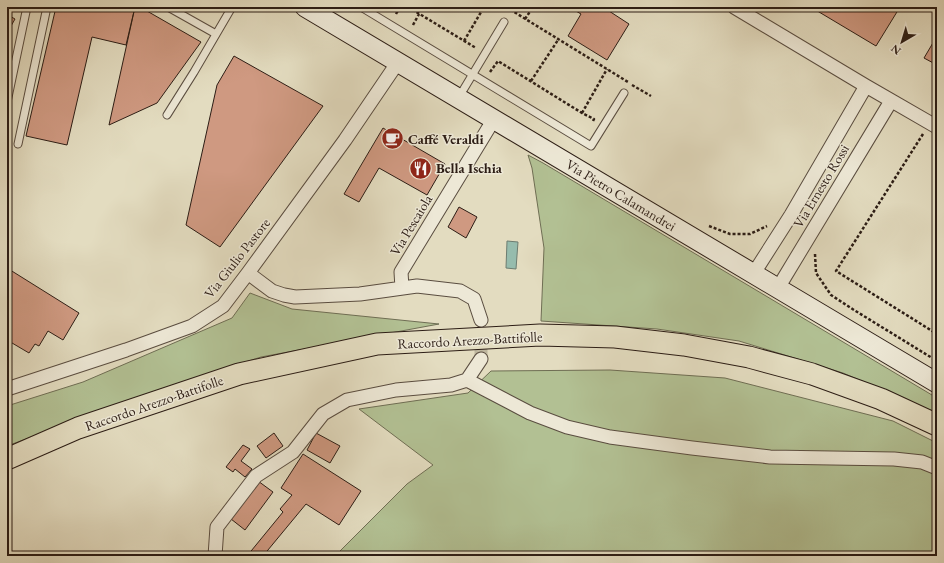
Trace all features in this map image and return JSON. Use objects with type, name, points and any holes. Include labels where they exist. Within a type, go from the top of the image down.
[{"type":"main road","name":"Via Pietro Calamandrei","points":[[305,7],[494,118],[937,383]]},
{"type":"main road","name":"Raccordo Arezzo-Battifolle","points":[[7,459],[78,428],[239,374],[377,344],[540,335],[623,338],[684,345],[749,357],[819,376],[881,399],[937,425]]},
{"type":"street","points":[[734,7],[937,127]]},
{"type":"street","name":"Via Giulio Pastore","points":[[7,389],[126,350],[192,326],[223,306],[345,140],[398,62]]},
{"type":"street","name":"Via Ernesto Rossi","points":[[754,273],[791,216],[866,86]]},
{"type":"street","name":"Via Ernesto Rossi","points":[[778,288],[891,101]]},
{"type":"street","name":"Via Pescaiola","points":[[402,288],[400,272],[494,118]]},
{"type":"street","points":[[248,273],[272,291],[296,297],[360,294],[417,286],[460,291],[474,299],[481,320]]},
{"type":"street","points":[[215,556],[217,527],[256,476],[293,452],[323,414],[347,400],[396,390],[451,385],[467,380],[481,359]]},
{"type":"street","points":[[467,380],[530,412],[567,427],[610,437],[770,457],[894,459],[922,462],[937,468]]},
{"type":"lane","points":[[7,102],[26,7]]},
{"type":"lane","points":[[18,144],[47,7]]},
{"type":"lane","points":[[168,7],[216,34]]},
{"type":"lane","points":[[167,115],[232,7]]},
{"type":"lane","points":[[361,7],[591,146],[624,92]]},
{"type":"lane","points":[[459,98],[504,22]]},
{"type":"path","points":[[396,14],[400,7]]},
{"type":"path","points":[[410,7],[476,48],[473,53]]},
{"type":"path","points":[[464,41],[484,7]]},
{"type":"path","points":[[506,7],[651,96]]},
{"type":"path","points":[[525,19],[533,7]]},
{"type":"path","points":[[413,25],[419,14]]},
{"type":"path","points":[[531,81],[558,40]]},
{"type":"path","points":[[490,73],[498,61],[594,119],[591,125]]},
{"type":"path","points":[[582,113],[607,69]]},
{"type":"path","points":[[924,132],[836,271],[937,334]]},
{"type":"path","points":[[815,253],[816,274],[831,295],[937,361]]},
{"type":"path","points":[[934,359],[937,353]]},
{"type":"shaded area","points":[[528,155],[937,398],[937,413],[843,373],[739,341],[657,329],[541,321],[544,248],[532,168]]},
{"type":"shaded area","points":[[507,241],[518,242],[516,269],[506,268]]},
{"type":"shaded area","points":[[250,293],[292,309],[439,324],[261,357],[153,392],[7,446],[7,406],[83,382],[232,318]]},
{"type":"shaded area","points":[[610,370],[725,378],[893,421],[937,443],[937,556],[335,556],[407,484],[433,465],[359,409],[468,393],[491,371]]},
{"type":"building","points":[[7,7],[13,7],[8,15],[15,19],[7,33]]},
{"type":"building","points":[[56,7],[135,7],[126,45],[92,37],[67,145],[26,136]]},
{"type":"building","points":[[135,7],[140,7],[201,42],[157,103],[109,125]]},
{"type":"building","points":[[569,7],[611,7],[609,11],[629,24],[607,60],[568,36],[581,14]]},
{"type":"building","points":[[815,7],[900,7],[876,46],[814,9]]},
{"type":"building","points":[[937,36],[937,65],[924,58]]},
{"type":"building","points":[[234,56],[323,106],[220,247],[186,225],[217,85]]},
{"type":"building","points":[[383,128],[445,164],[427,195],[379,168],[359,202],[344,194]]},
{"type":"building","points":[[459,207],[477,217],[466,238],[448,227]]},
{"type":"building","points":[[7,268],[79,313],[63,340],[48,331],[39,346],[35,344],[29,353],[7,340]]},
{"type":"building","points":[[274,433],[283,446],[266,458],[257,446]]},
{"type":"building","points":[[316,433],[340,446],[330,463],[307,450]]},
{"type":"building","points":[[243,445],[250,449],[241,461],[252,469],[245,477],[235,469],[233,472],[226,467]]},
{"type":"building","points":[[303,454],[361,491],[339,525],[306,504],[263,556],[247,556],[283,512],[280,509],[292,495],[281,488]]},
{"type":"building","points":[[258,481],[273,492],[245,530],[231,519]]},
{"type":"tunnel","points":[[481,320],[481,359]]},
{"type":"place","name":"Caffé Veraldi","points":[[392,139]]},
{"type":"place","name":"Bella Ischia","points":[[420,168]]}]
